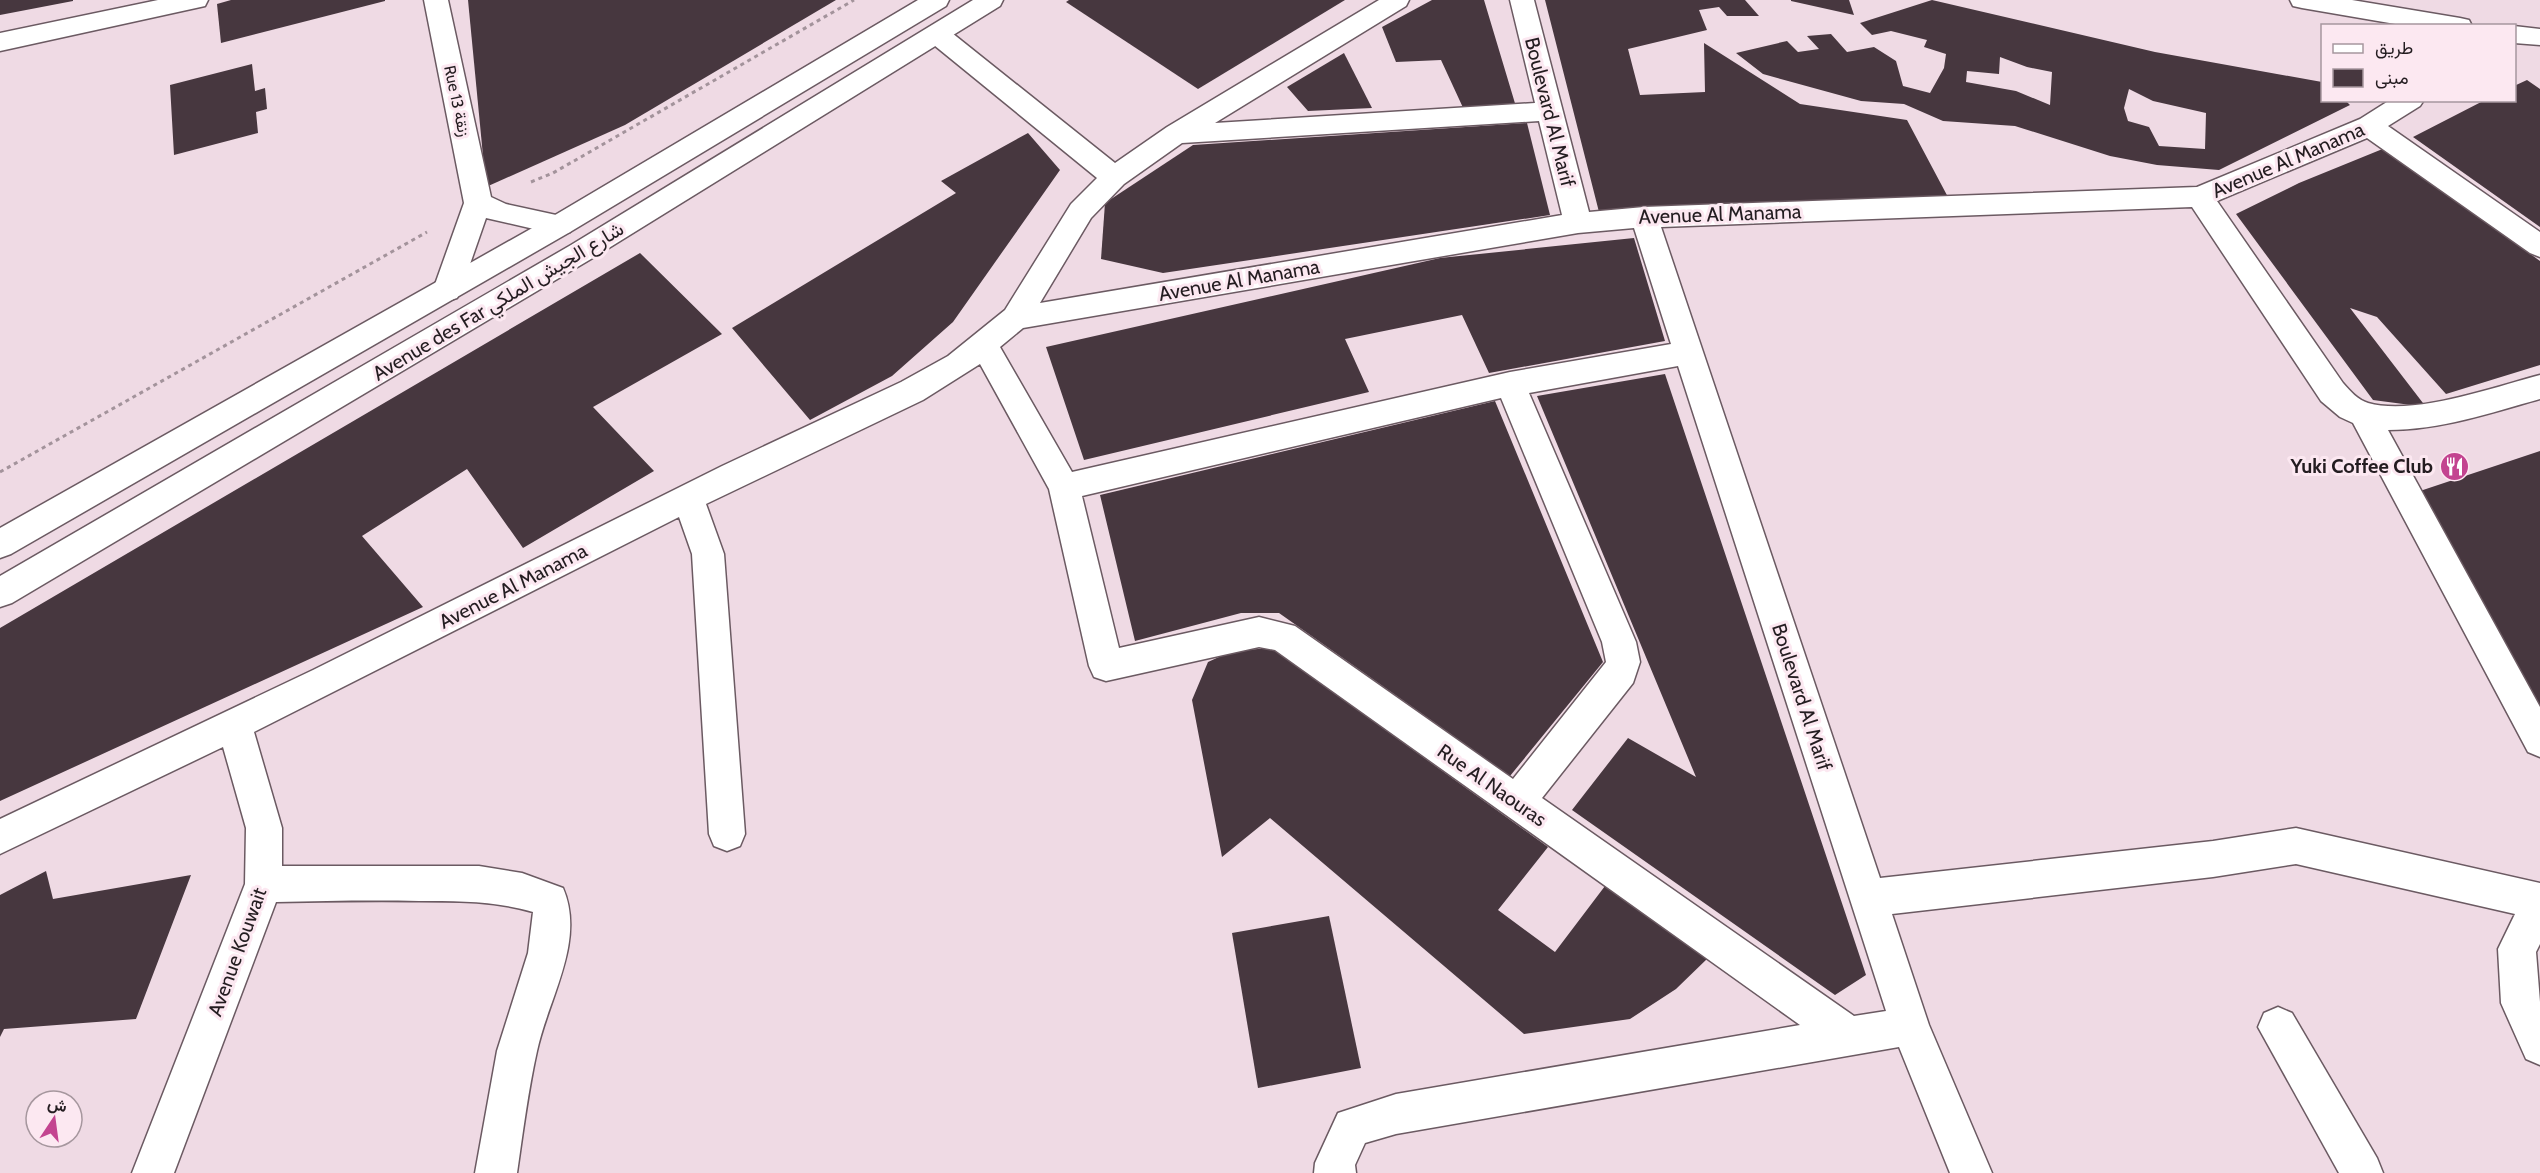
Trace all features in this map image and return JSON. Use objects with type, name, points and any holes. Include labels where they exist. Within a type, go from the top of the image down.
[{"type":"street","points":[[0,42],[196,0]]},
{"type":"street","name":"Rue 13 زنقة","points":[[436,0],[478,203]]},
{"type":"street","name":"Avenue des Far شارع الجيش الملكي","points":[[0,544],[560,225],[937,0]]},
{"type":"street","name":"Avenue des Far شارع الجيش الملكي","points":[[0,593],[581,252],[938,35],[991,0]]},
{"type":"street","name":"Avenue Al Manama","points":[[0,837],[325,681],[688,498],[912,391],[959,364],[1015,318],[1081,211],[1114,177],[1176,134],[1397,0]]},
{"type":"street","name":"Boulevard Al Marif","points":[[1522,0],[1578,223]]},
{"type":"street","points":[[2302,0],[2448,24]]},
{"type":"street","points":[[2516,33],[2540,37]]},
{"type":"street","points":[[938,35],[1114,177]]},
{"type":"street","name":"Avenue Al Manama","points":[[1015,318],[1578,223],[1644,217],[2200,197],[2369,126],[2408,102]]},
{"type":"street","points":[[1176,134],[1551,111]]},
{"type":"street","points":[[2369,126],[2540,246]]},
{"type":"street","points":[[2200,197],[2332,392],[2346,407],[2364,415],[2412,419],[2540,387]]},
{"type":"street","points":[[447,290],[478,203],[500,213],[560,225]]},
{"type":"street","name":"Boulevard Al Marif","points":[[1644,217],[1910,1026],[1971,1173]]},
{"type":"street","points":[[984,345],[1064,487],[1510,384],[1688,353]]},
{"type":"street","points":[[1510,384],[1619,642],[1623,662],[1621,672],[1516,803]]},
{"type":"street","points":[[2364,415],[2540,741]]},
{"type":"street","name":"Rue Al Naouras","points":[[1064,487],[1106,666],[1260,632],[1283,637],[1849,1036]]},
{"type":"street","points":[[688,498],[708,554],[727,834]]},
{"type":"street","name":"Avenue Kouwait","points":[[153,1173],[264,884],[264,828],[234,724]]},
{"type":"street","points":[[1868,898],[2213,860],[2296,846],[2540,901]]},
{"type":"street","points":[[264,884],[407,882],[496,885],[530,891],[550,901],[554,909],[552,935],[518,1050],[496,1173]]},
{"type":"street","points":[[2540,906],[2517,950],[2520,1002],[2540,1045]]},
{"type":"street","points":[[1335,1173],[1335,1163],[1352,1127],[1396,1114],[1910,1026]]},
{"type":"street","points":[[2278,1027],[2362,1173]]},
{"type":"building","points":[[0,0],[73,0],[73,1],[0,15]]},
{"type":"building","points":[[231,0],[385,1],[221,43],[217,4]]},
{"type":"building","points":[[468,0],[836,0],[625,125],[486,187]]},
{"type":"building","points":[[1069,0],[1345,0],[1198,89],[1066,2]]},
{"type":"building","points":[[1432,0],[1484,0],[1517,110],[1465,112],[1441,60],[1396,62],[1382,27]]},
{"type":"building","points":[[1545,0],[1745,0],[1759,16],[1727,16],[1719,7],[1699,10],[1707,30],[1628,49],[1640,95],[1705,92],[1704,43],[1800,104],[1907,120],[1949,199],[1599,212]]},
{"type":"building","points":[[1849,0],[1854,15],[1791,1]]},
{"type":"building","points":[[1932,0],[2155,52],[2321,82],[2321,102],[2347,102],[2350,105],[2219,170],[2157,165],[2110,156],[2015,126],[1943,121],[1904,104],[1861,101],[1763,74],[1736,53],[1787,41],[1798,52],[1819,49],[1807,36],[1831,34],[1847,52],[1874,47],[1896,61],[1903,86],[1930,93],[1944,68],[1946,54],[1924,47],[1927,40],[1891,31],[1872,35],[1860,23]],"holes":[[[2000,57],[2027,67],[2052,72],[2050,105],[2016,91],[1966,82],[1967,71],[1999,74]],[[2129,89],[2153,101],[2206,113],[2205,149],[2159,146],[2149,127],[2128,121],[2124,108]]]},
{"type":"building","points":[[1344,53],[1372,108],[1308,111],[1287,87]]},
{"type":"building","points":[[252,64],[255,91],[265,88],[267,109],[256,112],[258,133],[174,155],[170,85]]},
{"type":"building","points":[[2527,80],[2540,89],[2540,227],[2413,137],[2481,102],[2516,102],[2516,85]]},
{"type":"building","points":[[1527,123],[1550,215],[1163,273],[1101,259],[1105,203],[1193,145]]},
{"type":"building","points":[[1028,133],[1060,170],[953,322],[892,376],[810,420],[732,328],[956,193],[941,181]]},
{"type":"building","points":[[2385,148],[2540,261],[2540,365],[2446,394],[2377,317],[2350,308],[2426,407],[2373,400],[2236,214],[2299,183]]},
{"type":"building","points":[[1634,238],[1665,341],[1489,373],[1462,315],[1345,339],[1369,392],[1084,460],[1046,347],[1440,258]]},
{"type":"building","points":[[640,253],[722,334],[593,407],[654,471],[523,548],[467,469],[362,536],[423,607],[0,801],[0,628]]},
{"type":"building","points":[[1665,374],[1866,975],[1835,995],[1572,810],[1628,738],[1696,777],[1537,396]]},
{"type":"building","points":[[1495,401],[1603,662],[1510,776],[1279,613],[1241,613],[1135,641],[1100,495]]},
{"type":"building","points":[[2540,451],[2540,719],[2411,494]]},
{"type":"building","points":[[1273,649],[1548,847],[1498,910],[1555,952],[1605,886],[1709,957],[1676,989],[1630,1019],[1524,1034],[1270,818],[1222,857],[1192,700],[1208,662],[1232,651]]},
{"type":"building","points":[[46,871],[53,899],[191,875],[136,1019],[4,1029],[0,1037],[0,895]]},
{"type":"building","points":[[1329,916],[1361,1068],[1258,1088],[1232,933]]},
{"type":"place","name":"Yuki Coffee Club","points":[[2454,466]]}]
